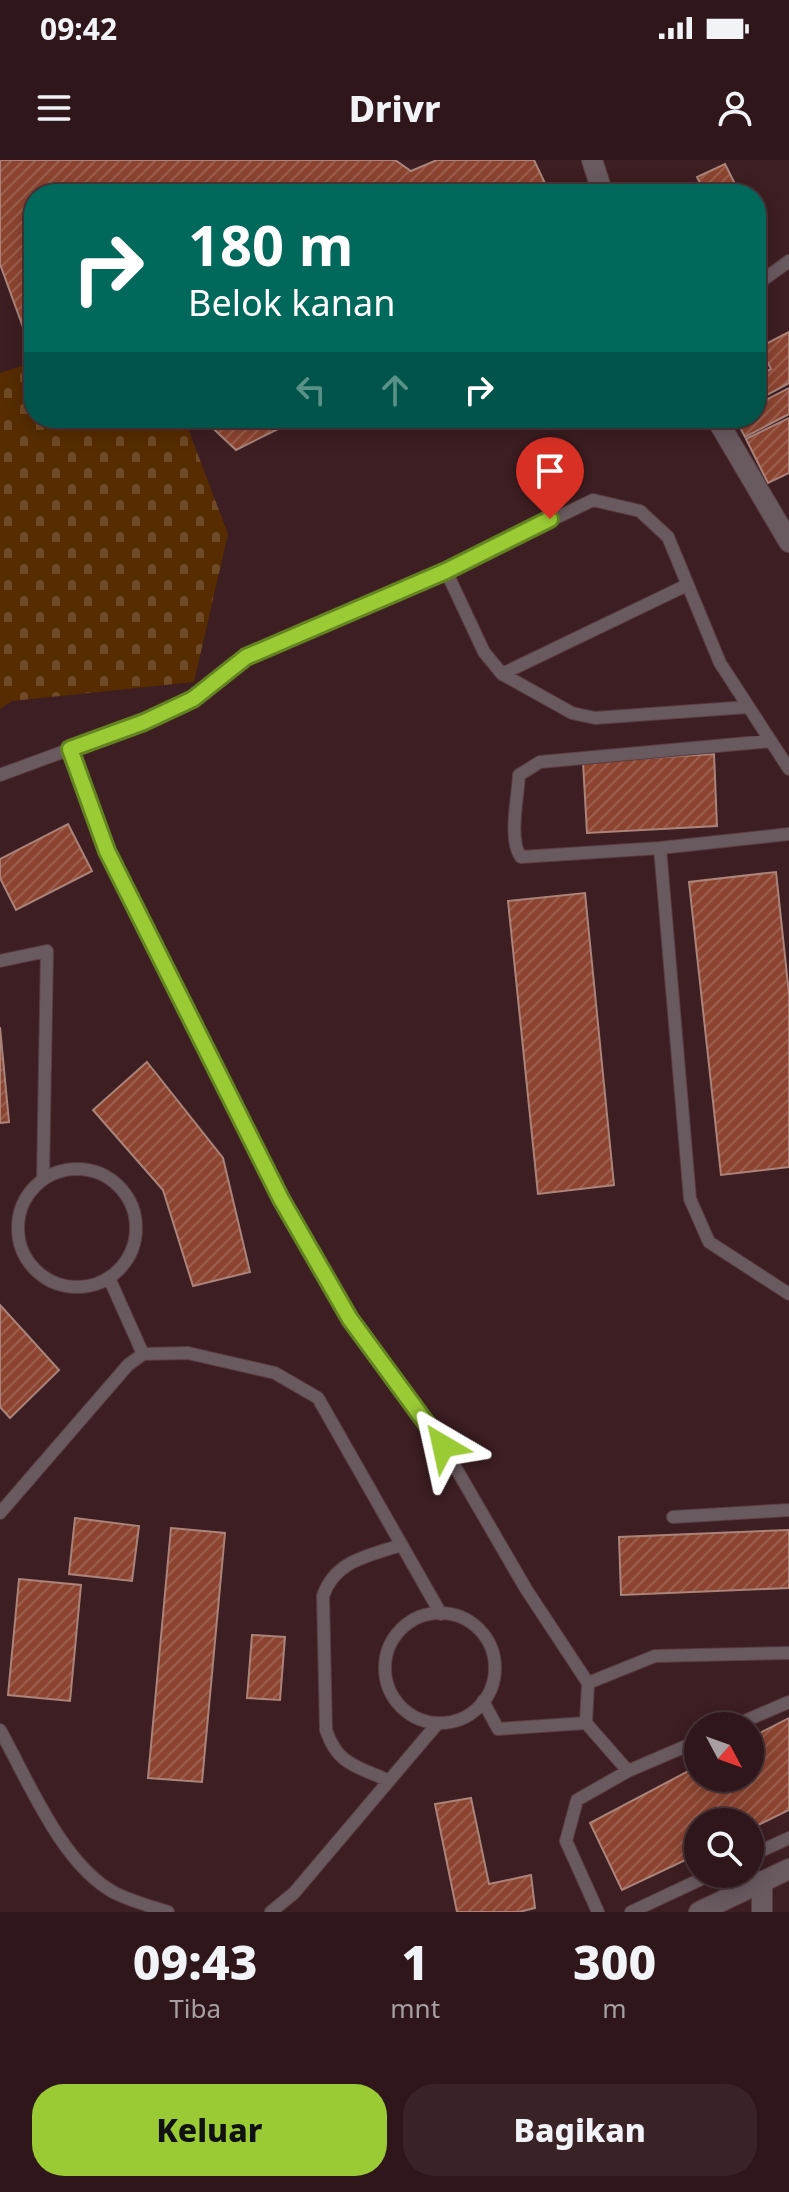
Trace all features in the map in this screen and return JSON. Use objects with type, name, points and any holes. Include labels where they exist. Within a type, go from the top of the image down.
[{"type":"street","points":[[592,160],[600,184]]},
{"type":"street","points":[[722,428],[789,542]]},
{"type":"street","points":[[764,1880],[789,1869]]},
{"type":"street","points":[[699,1912],[748,1888]]},
{"type":"street","points":[[762,1888],[762,1912]]},
{"type":"lane","points":[[766,278],[789,261]]},
{"type":"lane","points":[[0,775],[144,722],[193,699],[246,657],[446,571],[593,500],[640,511],[668,537],[720,663],[789,769]]},
{"type":"lane","points":[[446,571],[484,652],[502,674],[572,713],[595,718],[748,707]]},
{"type":"lane","points":[[502,674],[687,585]]},
{"type":"lane","points":[[771,741],[540,762],[519,775],[517,852],[521,857],[660,848],[789,834]]},
{"type":"lane","points":[[70,749],[107,851],[281,1199],[350,1319],[443,1446],[526,1589],[588,1683],[586,1723],[628,1771]]},
{"type":"lane","points":[[660,848],[690,1199],[709,1242],[789,1294]]},
{"type":"lane","points":[[0,961],[47,951],[43,1179]]},
{"type":"lane","points":[[81,1168],[115,1182],[127,1196],[135,1222],[132,1249],[123,1266],[109,1278],[90,1286],[69,1288],[50,1282],[33,1270],[22,1252],[17,1232],[19,1212],[28,1193],[43,1179],[60,1170],[81,1168]]},
{"type":"lane","points":[[109,1278],[143,1354]]},
{"type":"lane","points":[[0,1513],[128,1365],[143,1354],[188,1353],[275,1373],[318,1398],[335,1422],[441,1614]]},
{"type":"lane","points":[[673,1517],[789,1510]]},
{"type":"lane","points":[[387,1780],[339,1757],[332,1748],[326,1730],[323,1596],[328,1582],[341,1566],[401,1545]]},
{"type":"lane","points":[[271,1912],[294,1893],[438,1723],[471,1714],[483,1701],[495,1669],[492,1652],[473,1624],[458,1616],[441,1614],[424,1616],[396,1635],[385,1667],[394,1700],[406,1712],[438,1723]]},
{"type":"lane","points":[[588,1683],[655,1656],[789,1653]]},
{"type":"lane","points":[[483,1701],[498,1729],[586,1723]]},
{"type":"lane","points":[[764,1713],[789,1702]]},
{"type":"lane","points":[[0,1730],[63,1842],[92,1877],[115,1893],[168,1912]]},
{"type":"lane","points":[[598,1912],[566,1841],[577,1800],[628,1771],[684,1747]]},
{"type":"lane","points":[[764,1850],[789,1838]]},
{"type":"lane","points":[[631,1912],[684,1887]]},
{"type":"green space","points":[[24,365],[24,428],[188,428],[228,534],[194,682],[12,701],[0,709],[0,373]]},
{"type":"building","points":[[0,160],[395,160],[411,171],[437,160],[534,160],[545,184],[24,184],[24,330],[0,264]]},
{"type":"building","points":[[725,164],[735,184],[700,184],[697,177]]},
{"type":"building","points":[[789,332],[789,383],[766,396],[766,372],[771,369],[766,359],[766,344]]},
{"type":"building","points":[[789,388],[789,414],[766,426],[766,400]]},
{"type":"building","points":[[789,418],[789,473],[768,483],[746,439]]},
{"type":"building","points":[[213,428],[280,428],[236,450]]},
{"type":"building","points":[[740,428],[762,428],[745,437]]},
{"type":"building","points":[[714,754],[717,826],[587,833],[583,762]]},
{"type":"building","points":[[68,824],[92,871],[16,910],[0,878],[0,859]]},
{"type":"building","points":[[776,872],[789,994],[789,1167],[721,1175],[689,882]]},
{"type":"building","points":[[585,893],[614,1185],[538,1194],[508,901]]},
{"type":"building","points":[[0,1027],[9,1122],[0,1123]]},
{"type":"building","points":[[147,1062],[223,1158],[250,1272],[193,1286],[163,1190],[93,1110]]},
{"type":"building","points":[[0,1305],[59,1370],[10,1418],[0,1407]]},
{"type":"building","points":[[75,1518],[139,1526],[132,1581],[69,1574]]},
{"type":"building","points":[[171,1528],[225,1533],[202,1782],[148,1778]]},
{"type":"building","points":[[789,1530],[789,1588],[621,1595],[619,1537]]},
{"type":"building","points":[[19,1579],[81,1585],[70,1701],[8,1695]]},
{"type":"building","points":[[252,1635],[285,1637],[280,1700],[247,1698]]},
{"type":"building","points":[[789,1718],[789,1810],[764,1822],[764,1808],[684,1808],[684,1861],[622,1890],[590,1823],[684,1773],[684,1792],[764,1792],[764,1731]]},
{"type":"building","points":[[471,1798],[489,1884],[531,1875],[535,1908],[519,1912],[457,1912],[435,1804]]},
{"type":"route","points":[[443,1446],[350,1319],[281,1199],[107,851],[70,749],[144,722],[193,699],[246,657],[446,571],[550,519]]}]
